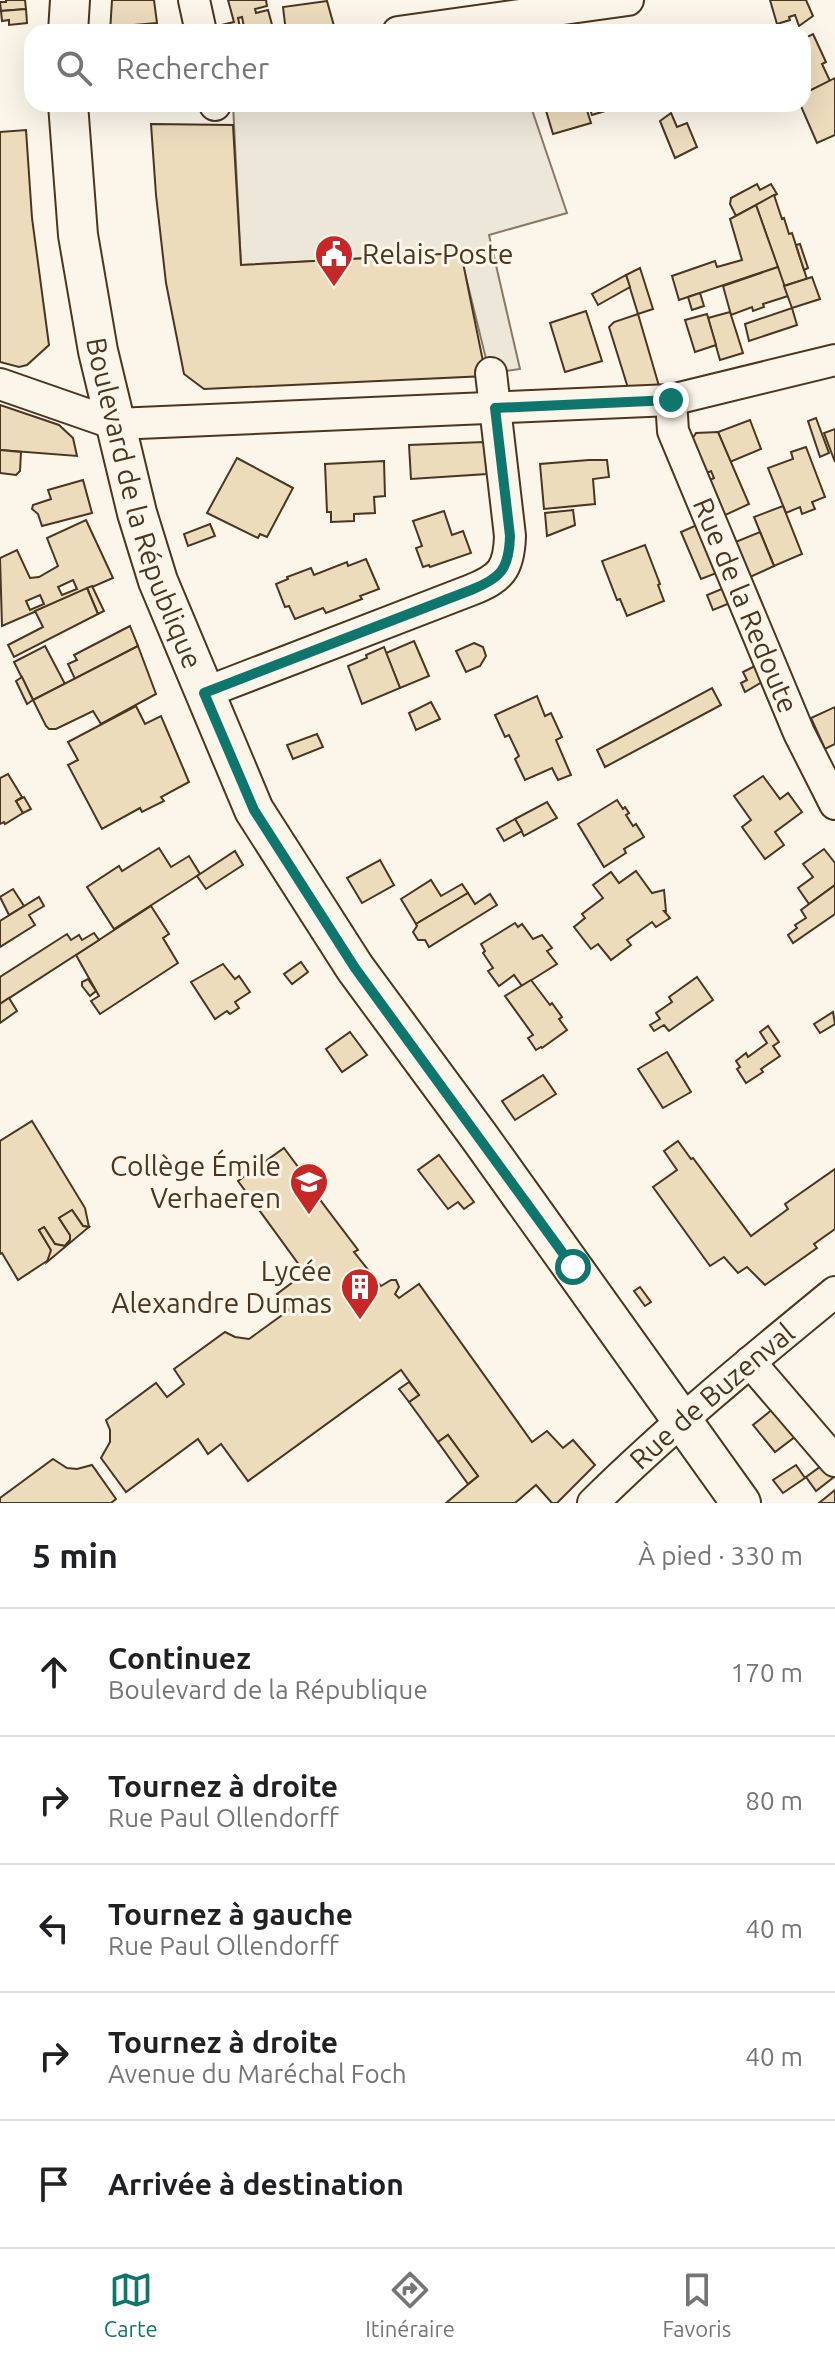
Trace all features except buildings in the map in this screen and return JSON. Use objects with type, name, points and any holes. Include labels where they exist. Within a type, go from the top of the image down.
[{"type":"main road","points":[[68,24],[70,0]]},
{"type":"main road","name":"Boulevard de la République","points":[[69,112],[78,235],[98,351],[150,560],[254,810],[355,968],[741,1503]]},
{"type":"street","points":[[194,0],[199,24]]},
{"type":"street","points":[[456,24],[628,0]]},
{"type":"street","points":[[0,384],[115,424],[671,400],[835,360]]},
{"type":"street","points":[[204,693],[489,583],[502,571],[509,556],[510,536],[491,373]]},
{"type":"street","name":"Rue de la Redoute","points":[[671,400],[673,431],[799,733],[835,804]]},
{"type":"street","name":"Rue de Buzenval","points":[[593,1503],[750,1362],[835,1292]]},
{"type":"street","points":[[750,1362],[835,1461]]},
{"type":"shaded area","points":[[233,112],[533,112],[567,213],[489,235],[520,369],[491,373],[460,253],[241,265]]},
{"type":"place","name":"Relais Poste","points":[[334,288]]},
{"type":"place","name":"Collège Émile Verhaeren","points":[[309,1216]]},
{"type":"place","name":"Lycée Alexandre Dumas","points":[[360,1321]]},
{"type":"route","points":[[573,1267],[355,968],[254,810],[204,693],[489,583],[502,571],[509,556],[510,536],[495,408],[671,400]]}]
